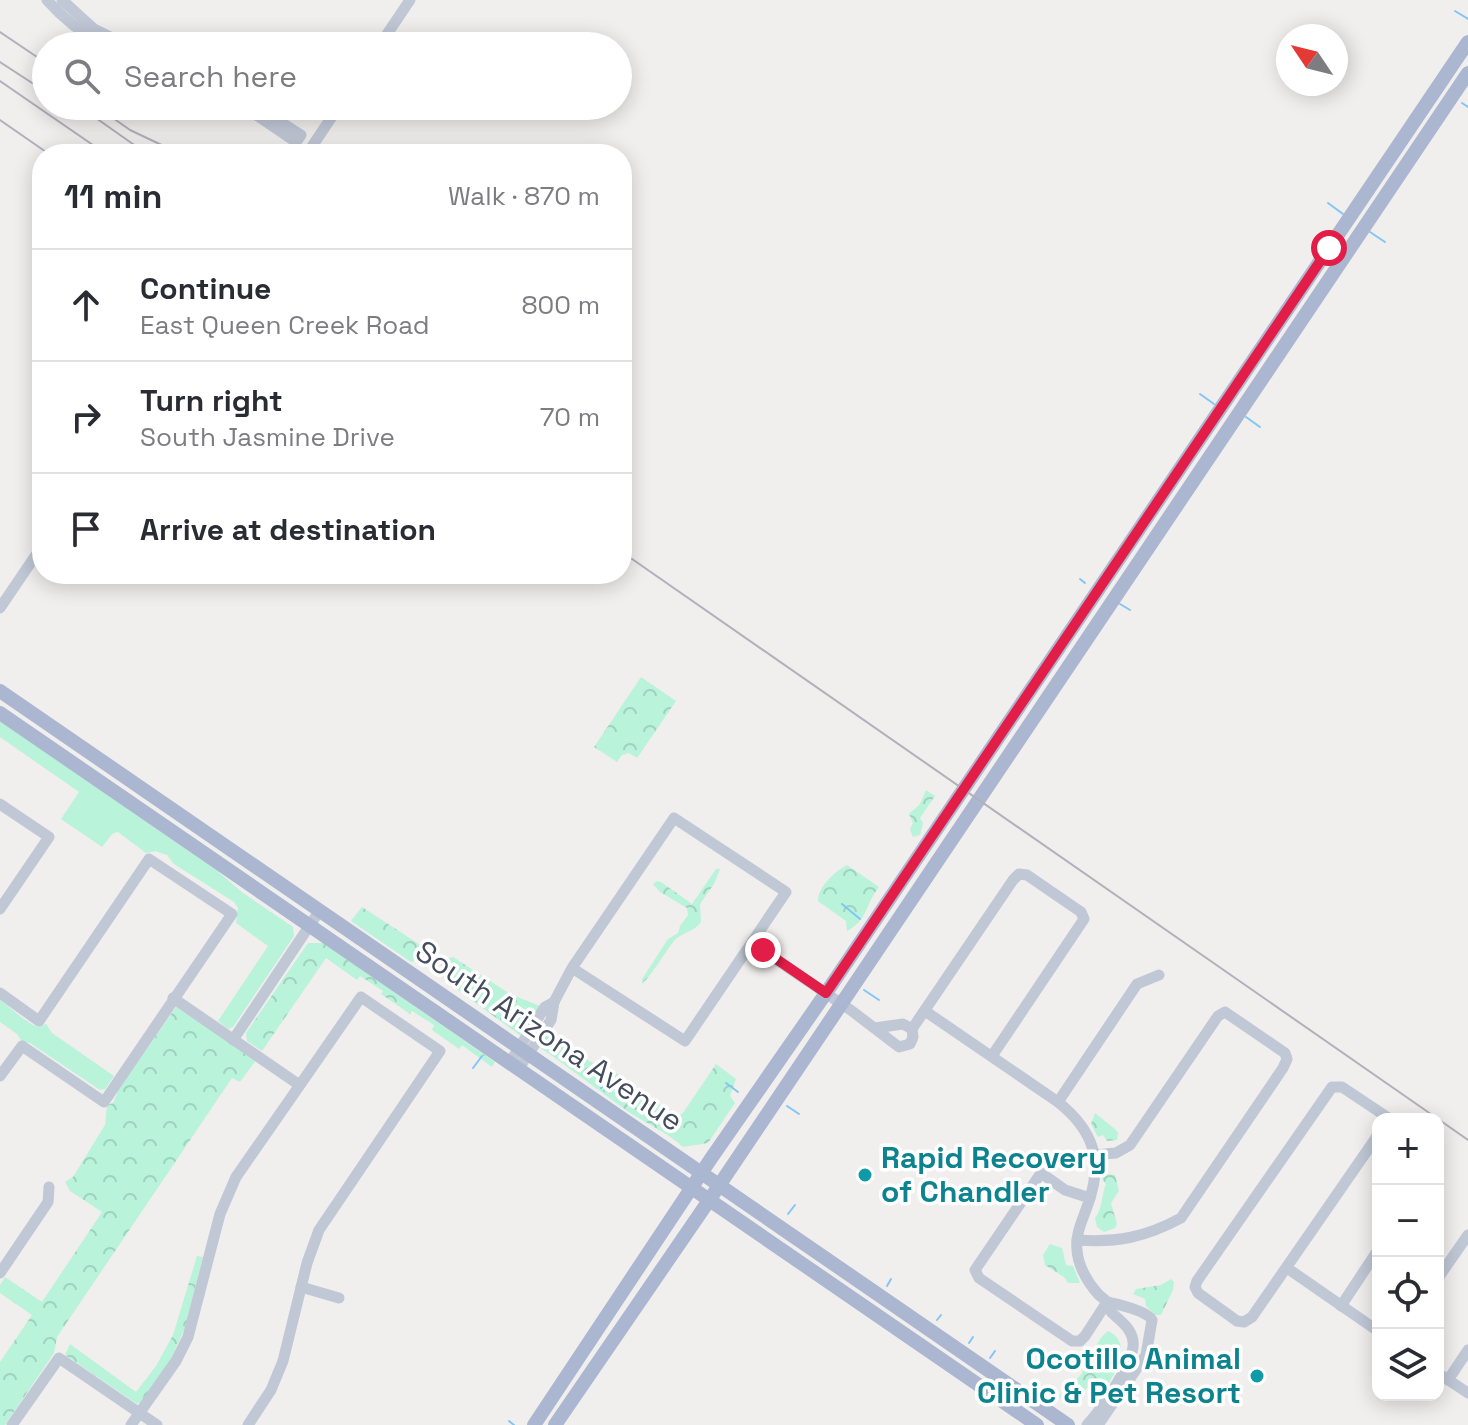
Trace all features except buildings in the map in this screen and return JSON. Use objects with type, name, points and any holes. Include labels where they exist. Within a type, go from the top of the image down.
[{"type":"main road","points":[[555,1425],[1084,642],[1464,66],[1468,42]]},
{"type":"main road","points":[[534,1425],[702,1172],[1070,632],[1464,66]]},
{"type":"main road","points":[[1070,632],[1084,642]]},
{"type":"main road","name":"South Arizona Avenue","points":[[0,691],[1068,1425]]},
{"type":"main road","name":"South Arizona Avenue","points":[[0,713],[1037,1425]]},
{"type":"main road","points":[[887,1321],[897,1307]]},
{"type":"street","points":[[47,0],[84,32]]},
{"type":"street","points":[[62,0],[100,32]]},
{"type":"street","points":[[388,32],[410,0]]},
{"type":"street","points":[[267,120],[299,139],[274,120]]},
{"type":"street","points":[[314,144],[330,120]]},
{"type":"street","points":[[0,608],[32,561]]},
{"type":"street","points":[[0,804],[49,837],[0,909]]},
{"type":"street","points":[[514,1065],[551,1020],[554,1002],[572,968],[674,818],[786,892],[685,1041],[572,968]]},
{"type":"street","points":[[0,993],[39,1021],[149,859],[232,914],[104,1102],[22,1046],[0,1076]]},
{"type":"street","points":[[752,943],[899,1047],[910,1044],[912,1029],[1019,874],[1027,875],[1081,912],[1084,919],[992,1056]]},
{"type":"street","points":[[233,1040],[320,910]]},
{"type":"street","points":[[1058,1102],[1137,984],[1159,975]]},
{"type":"street","points":[[131,1425],[176,1361],[188,1337],[227,1195],[298,1084],[361,997],[440,1051],[319,1230],[283,1361],[271,1390],[248,1425]]},
{"type":"street","points":[[173,998],[298,1084]]},
{"type":"street","points":[[925,1011],[1058,1102],[1079,1119],[1090,1137],[1094,1177],[1077,1240],[1083,1271],[1095,1291],[1107,1302],[1109,1310],[1124,1314],[1141,1310],[1148,1313],[1152,1320],[1146,1355],[1098,1425]]},
{"type":"street","points":[[1077,1240],[1104,1242],[1132,1239],[1156,1232],[1181,1218],[1287,1059],[1285,1053],[1225,1012],[1218,1016],[1130,1145],[1116,1153],[1094,1155]]},
{"type":"street","points":[[875,1028],[903,1024],[912,1029]]},
{"type":"street","points":[[1372,1144],[1252,1317],[1244,1322],[1237,1321],[1198,1293],[1195,1287],[1328,1091],[1335,1085],[1342,1087],[1380,1113]]},
{"type":"street","points":[[1090,1198],[1065,1190],[1041,1173],[975,1270],[979,1278],[1072,1341],[1080,1341],[1107,1302]]},
{"type":"street","points":[[2,1267],[48,1202],[49,1187]]},
{"type":"street","points":[[1444,1269],[1468,1235]]},
{"type":"street","points":[[1341,1306],[1373,1257]]},
{"type":"street","points":[[1287,1268],[1375,1329]]},
{"type":"street","points":[[301,1287],[339,1298]]},
{"type":"street","points":[[1087,1425],[1132,1354],[1134,1343],[1124,1314]]},
{"type":"street","points":[[1444,1375],[1468,1350]]},
{"type":"street","points":[[12,1425],[59,1358],[157,1425]]},
{"type":"street","points":[[1444,1377],[1468,1393]]},
{"type":"green space","points":[[641,677],[676,701],[637,758],[629,753],[622,755],[617,762],[594,747]]},
{"type":"green space","points":[[0,721],[293,927],[294,936],[233,1027],[228,1029],[218,1021],[268,946],[236,923],[238,908],[234,902],[174,864],[167,855],[155,851],[146,853],[118,832],[112,834],[102,847],[61,819],[79,792],[0,737]]},
{"type":"green space","points":[[926,790],[935,796],[920,818],[923,823],[920,835],[913,837],[909,814],[920,804]]},
{"type":"green space","points":[[847,865],[879,887],[863,916],[847,931],[846,921],[818,901],[828,880]]},
{"type":"green space","points":[[716,869],[720,869],[714,884],[700,904],[701,922],[674,941],[642,984],[642,979],[668,939],[678,933],[688,915],[687,908],[660,892],[653,884],[661,882],[692,904]]},
{"type":"green space","points":[[362,907],[428,950],[422,959],[411,962],[351,921]]},
{"type":"green space","points":[[308,943],[323,943],[495,1062],[492,1067],[462,1045],[459,1049],[432,1030],[434,1025],[412,1011],[410,1014],[381,994],[383,991],[360,976],[357,980],[326,958],[262,1051],[247,1041],[246,1033]]},
{"type":"green space","points":[[453,957],[510,994],[540,1006],[521,1036],[444,980],[441,964]]},
{"type":"green space","points":[[0,1000],[33,1025],[46,1024],[52,1033],[114,1076],[105,1089],[100,1090],[30,1043],[22,1042],[17,1034],[0,1022]]},
{"type":"green space","points":[[176,1007],[256,1060],[240,1082],[232,1078],[57,1337],[54,1353],[5,1425],[0,1425],[0,1362],[32,1315],[0,1293],[0,1285],[5,1277],[42,1302],[102,1212],[70,1191],[65,1182],[73,1177],[105,1125],[107,1105],[113,1103],[119,1089]]},
{"type":"green space","points":[[548,1034],[562,1046],[572,1047],[589,1061],[619,1075],[677,1117],[683,1113],[716,1064],[736,1079],[730,1096],[735,1103],[708,1143],[683,1147],[539,1047]]},
{"type":"green space","points":[[1095,1113],[1116,1130],[1117,1140],[1107,1141],[1103,1135],[1098,1137],[1091,1124]]},
{"type":"green space","points":[[1103,1174],[1115,1175],[1119,1191],[1111,1203],[1117,1224],[1104,1232],[1097,1227],[1095,1218],[1106,1184]]},
{"type":"green space","points":[[1050,1244],[1062,1248],[1066,1265],[1073,1266],[1080,1283],[1068,1283],[1045,1265],[1043,1255]]},
{"type":"green space","points":[[197,1256],[203,1257],[185,1328],[170,1361],[142,1401],[137,1404],[65,1355],[70,1344],[136,1392],[156,1366],[173,1335]]},
{"type":"green space","points":[[1171,1279],[1174,1282],[1173,1290],[1161,1315],[1155,1315],[1146,1306],[1145,1299],[1133,1294],[1136,1289],[1161,1285]]},
{"type":"green space","points":[[1108,1331],[1118,1340],[1120,1353],[1124,1356],[1102,1395],[1087,1388],[1073,1404],[1067,1404],[1060,1395],[1081,1374]]},
{"type":"waterway","points":[[1455,11],[1468,19]]},
{"type":"waterway","points":[[1462,103],[1468,107]]},
{"type":"waterway","points":[[1328,203],[1343,214]]},
{"type":"waterway","points":[[1370,232],[1385,242]]},
{"type":"waterway","points":[[1200,394],[1214,404]]},
{"type":"waterway","points":[[1246,417],[1260,427]]},
{"type":"waterway","points":[[1080,579],[1085,583]]},
{"type":"waterway","points":[[1120,604],[1130,610]]},
{"type":"waterway","points":[[842,904],[860,919]]},
{"type":"waterway","points":[[864,990],[879,1000]]},
{"type":"waterway","points":[[501,1019],[509,1009]]},
{"type":"waterway","points":[[473,1068],[482,1056]]},
{"type":"waterway","points":[[601,1088],[610,1080],[621,1084]]},
{"type":"waterway","points":[[726,1083],[738,1092]]},
{"type":"waterway","points":[[787,1106],[799,1114]]},
{"type":"waterway","points":[[657,1123],[665,1112]]},
{"type":"waterway","points":[[788,1214],[795,1205]]},
{"type":"waterway","points":[[887,1286],[891,1279]]},
{"type":"waterway","points":[[937,1320],[941,1315]]},
{"type":"waterway","points":[[969,1343],[973,1337]]},
{"type":"waterway","points":[[990,1358],[995,1351]]},
{"type":"waterway","points":[[509,1421],[514,1425]]},
{"type":"railway","points":[[0,32],[32,54]]},
{"type":"railway","points":[[0,62],[32,83]]},
{"type":"railway","points":[[0,81],[32,103]]},
{"type":"railway","points":[[0,120],[35,144]]},
{"type":"railway","points":[[57,120],[91,144]]},
{"type":"railway","points":[[99,120],[133,144]]},
{"type":"railway","points":[[116,120],[159,144]]},
{"type":"railway","points":[[632,559],[1429,1113]]},
{"type":"railway","points":[[1444,1123],[1468,1140]]},
{"type":"place","name":"Rapid Recovery of Chandler","points":[[865,1175]]},
{"type":"place","name":"Ocotillo Animal Clinic & Pet Resort","points":[[1257,1376]]},
{"type":"route","points":[[763,950],[826,993],[1329,248]]}]
